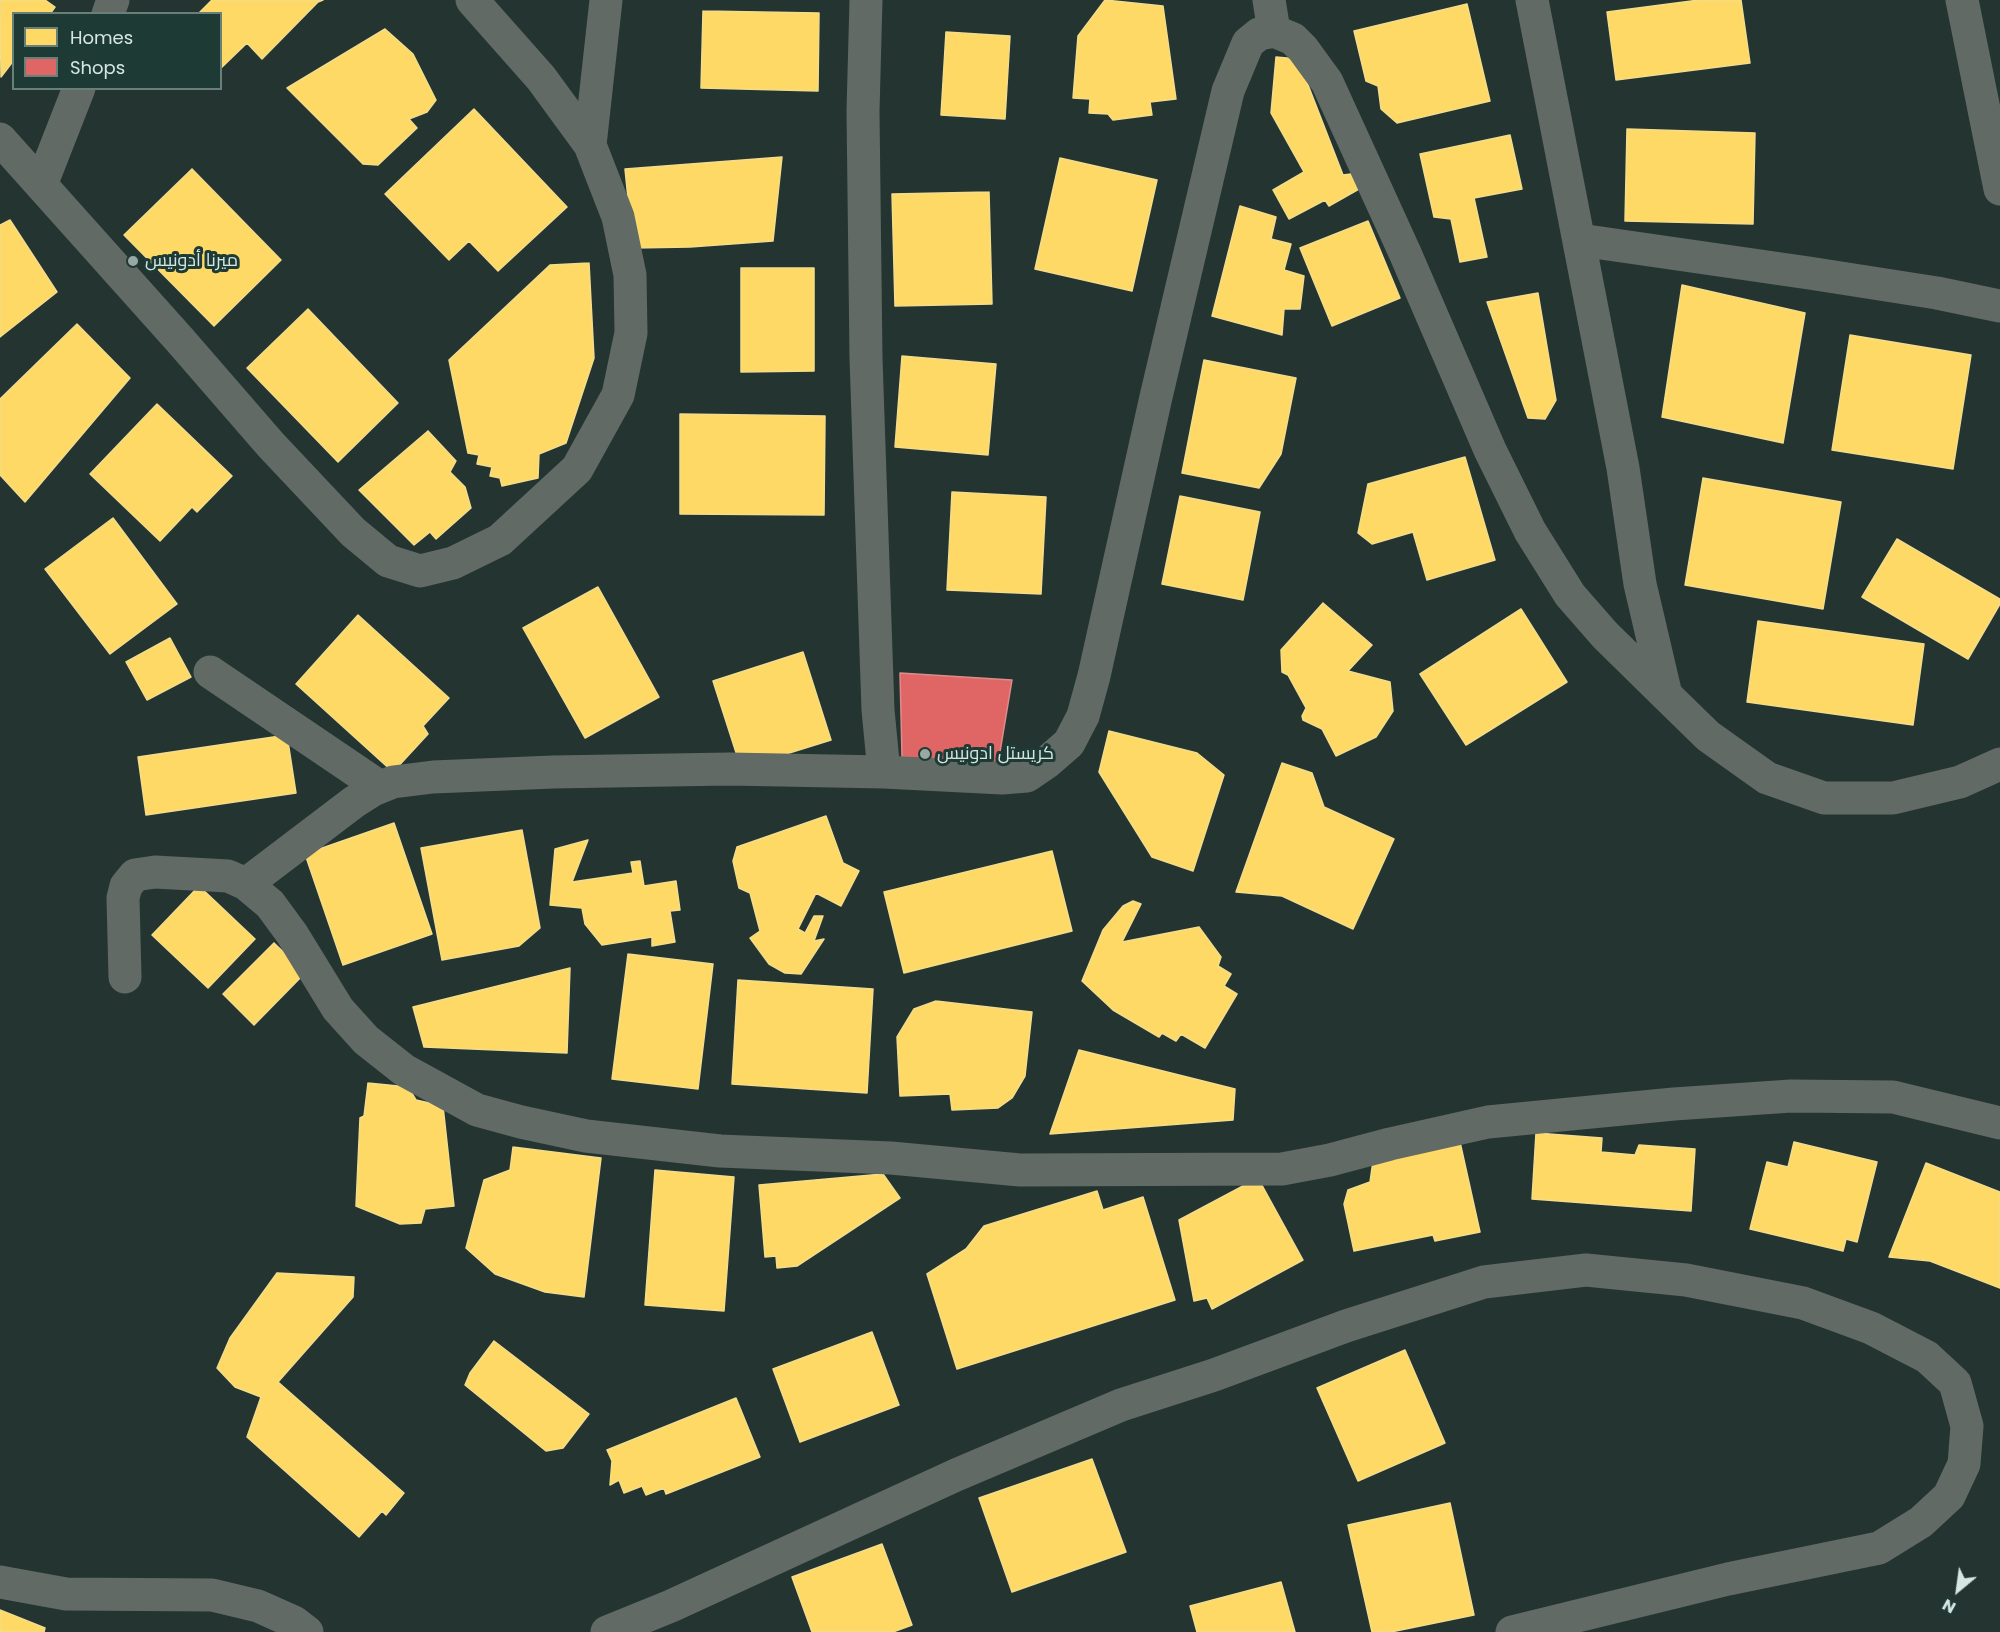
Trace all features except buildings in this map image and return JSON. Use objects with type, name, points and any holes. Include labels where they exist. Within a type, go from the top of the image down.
[{"type":"street","points":[[0,139],[180,339],[271,446],[353,532],[388,561],[420,571],[453,563],[500,540],[577,469],[618,395],[631,333],[630,275],[618,217],[590,145],[541,78],[472,0]]},
{"type":"street","points":[[590,145],[606,0]]},
{"type":"street","points":[[866,0],[863,111],[866,358],[878,710],[884,772]]},
{"type":"street","points":[[1532,0],[1623,468],[1640,584],[1666,695]]},
{"type":"street","points":[[1962,0],[2000,189]]},
{"type":"street","points":[[246,884],[354,802],[393,782],[433,777],[553,772],[729,769],[884,772],[1002,778],[1027,776],[1046,763],[1069,743],[1083,716],[1228,91],[1248,43],[1259,34],[1271,15],[1327,82],[1405,253],[1490,450],[1530,531],[1570,595],[1605,635],[1708,736],[1767,778],[1824,798],[1893,798],[1960,782],[2000,764]]},
{"type":"street","points":[[41,184],[78,90]]},
{"type":"street","points":[[1580,240],[1937,293],[2000,306]]},
{"type":"street","points":[[210,672],[380,787]]},
{"type":"street","points":[[125,977],[123,898],[126,886],[135,875],[155,872],[228,876],[246,884],[270,904],[292,934],[338,1009],[366,1040],[404,1070],[477,1110],[520,1122],[585,1136],[720,1151],[891,1158],[1020,1170],[1198,1170],[1281,1168],[1330,1160],[1488,1122],[1674,1104],[1767,1098],[1893,1097],[2000,1122]]},
{"type":"street","points":[[607,1632],[671,1606],[956,1475],[1121,1405],[1214,1375],[1346,1326],[1484,1282],[1586,1270],[1686,1280],[1803,1303],[1871,1328],[1927,1356],[1955,1383],[1967,1426],[1964,1464],[1949,1496],[1921,1522],[1879,1548],[1728,1579],[1512,1632]]},
{"type":"street","points":[[0,1582],[66,1594],[212,1595],[258,1606],[294,1622],[307,1632]]},
{"type":"place","name":"ميرنا أدونيس","points":[[133,261]]},
{"type":"place","name":"كريستل ادونيس","points":[[925,754]]}]
